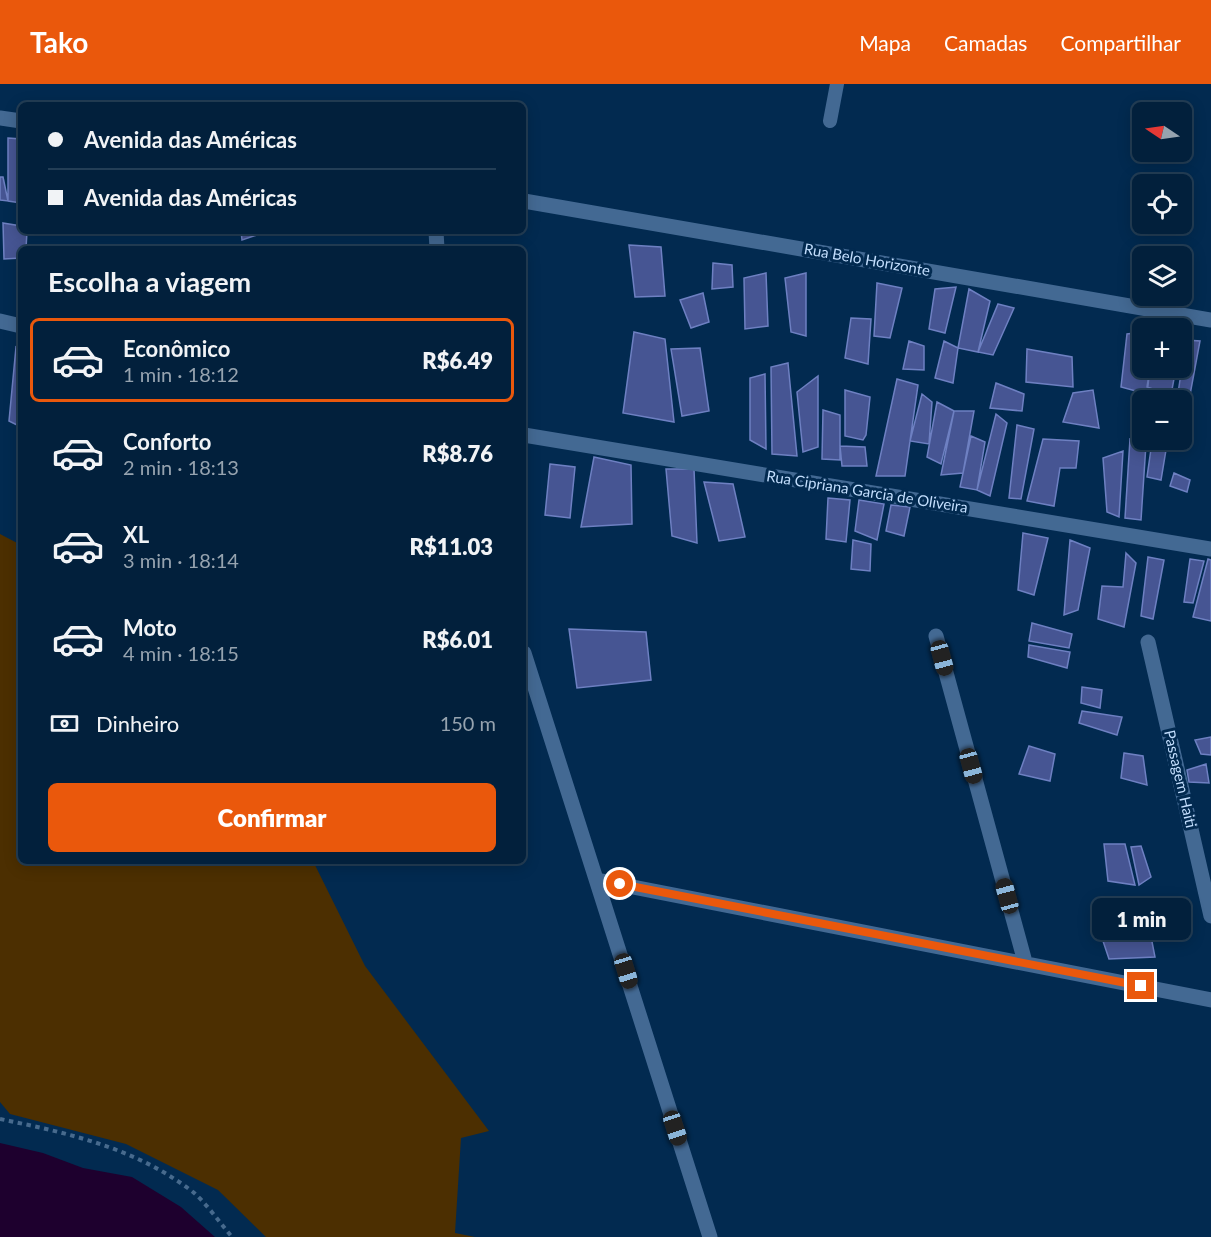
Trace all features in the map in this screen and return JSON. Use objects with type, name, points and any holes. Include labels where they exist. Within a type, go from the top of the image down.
[{"type":"street","points":[[0,118],[18,121]]},
{"type":"street","name":"Rua Belo Horizonte","points":[[526,201],[1211,320]]},
{"type":"street","points":[[0,321],[18,325]]},
{"type":"street","name":"Rua Cipriana Garcia de Oliveira","points":[[526,435],[1211,549]]},
{"type":"street","points":[[936,636],[1025,962]]},
{"type":"street","name":"Passagem Haiti","points":[[1148,642],[1211,916]]},
{"type":"street","points":[[526,659],[710,1237]]},
{"type":"street","points":[[597,880],[1211,1000]]},
{"type":"lane","points":[[830,120],[837,84]]},
{"type":"path","points":[[0,1119],[84,1137],[145,1161],[194,1193],[232,1237]]},
{"type":"shaded area","points":[[0,534],[18,543],[18,864],[314,864],[365,966],[489,1131],[461,1138],[455,1233],[475,1237],[266,1237],[218,1190],[126,1144],[10,1114],[0,1102]]},
{"type":"shaded area","points":[[0,1143],[43,1153],[83,1168],[132,1177],[181,1207],[215,1237],[0,1237]]},
{"type":"building","points":[[8,138],[18,139],[18,203],[8,201]]},
{"type":"building","points":[[0,177],[3,177],[8,201],[0,200]]},
{"type":"building","points":[[3,223],[18,226],[18,234],[27,234],[26,246],[18,246],[18,258],[4,259]]},
{"type":"building","points":[[241,234],[257,234],[257,235],[242,240]]},
{"type":"building","points":[[629,245],[661,247],[665,296],[635,297]]},
{"type":"building","points":[[713,263],[732,265],[733,287],[712,289]]},
{"type":"building","points":[[766,273],[768,326],[745,329],[744,278]]},
{"type":"building","points":[[806,273],[806,336],[791,332],[785,278]]},
{"type":"building","points":[[877,283],[902,288],[890,338],[874,336]]},
{"type":"building","points":[[956,287],[945,333],[929,329],[935,289]]},
{"type":"building","points":[[969,289],[990,301],[978,352],[958,348]]},
{"type":"building","points":[[703,293],[709,322],[691,328],[680,300]]},
{"type":"building","points":[[998,304],[1014,308],[993,355],[978,352]]},
{"type":"building","points":[[851,318],[871,319],[868,364],[845,358]]},
{"type":"building","points":[[634,332],[665,339],[674,422],[623,413]]},
{"type":"building","points":[[1132,333],[1132,378],[1149,378],[1147,390],[1121,387],[1127,334]]},
{"type":"building","points":[[1192,340],[1200,341],[1191,390],[1178,390],[1180,378],[1192,378]]},
{"type":"building","points":[[909,341],[924,346],[924,370],[903,369]]},
{"type":"building","points":[[944,341],[958,348],[953,383],[935,378]]},
{"type":"building","points":[[16,347],[18,348],[18,426],[9,421]]},
{"type":"building","points":[[700,348],[709,411],[682,416],[671,349]]},
{"type":"building","points":[[1027,349],[1072,357],[1073,387],[1026,382]]},
{"type":"building","points":[[788,363],[797,456],[772,454],[771,367]]},
{"type":"building","points":[[765,374],[766,449],[750,440],[750,378]]},
{"type":"building","points":[[818,376],[818,447],[803,452],[797,392]]},
{"type":"building","points":[[1148,378],[1174,378],[1172,390],[1156,390],[1147,387]]},
{"type":"building","points":[[897,379],[918,385],[905,476],[876,476]]},
{"type":"building","points":[[996,383],[1024,394],[1022,411],[990,408]]},
{"type":"building","points":[[845,390],[870,397],[866,435],[863,440],[845,436]]},
{"type":"building","points":[[1093,390],[1099,428],[1063,422],[1073,393]]},
{"type":"building","points":[[922,394],[932,402],[929,444],[910,441]]},
{"type":"building","points":[[937,402],[954,411],[941,464],[927,457]]},
{"type":"building","points":[[823,410],[840,415],[840,460],[822,459]]},
{"type":"building","points":[[954,411],[974,411],[963,473],[941,475]]},
{"type":"building","points":[[996,414],[1007,423],[990,496],[977,490]]},
{"type":"building","points":[[1017,425],[1034,429],[1021,499],[1009,498]]},
{"type":"building","points":[[971,436],[985,442],[977,490],[960,487]]},
{"type":"building","points":[[1043,439],[1079,441],[1076,468],[1060,468],[1054,506],[1027,501]]},
{"type":"building","points":[[1130,439],[1132,440],[1132,450],[1146,450],[1141,520],[1125,518]]},
{"type":"building","points":[[840,446],[865,447],[867,466],[842,466]]},
{"type":"building","points":[[1151,450],[1166,450],[1161,480],[1147,477]]},
{"type":"building","points":[[1123,451],[1119,517],[1107,512],[1103,458]]},
{"type":"building","points":[[594,457],[631,465],[632,524],[581,527]]},
{"type":"building","points":[[550,464],[575,467],[570,518],[545,515]]},
{"type":"building","points":[[666,469],[694,469],[697,543],[672,536]]},
{"type":"building","points":[[1174,473],[1190,480],[1187,492],[1170,486]]},
{"type":"building","points":[[704,482],[733,484],[745,537],[719,541]]},
{"type":"building","points":[[828,498],[850,500],[846,542],[826,539]]},
{"type":"building","points":[[859,500],[884,504],[877,540],[855,531]]},
{"type":"building","points":[[891,505],[910,507],[904,536],[886,531]]},
{"type":"building","points":[[1023,533],[1048,538],[1034,595],[1018,590]]},
{"type":"building","points":[[853,540],[871,544],[870,571],[851,569]]},
{"type":"building","points":[[1070,540],[1090,548],[1078,610],[1064,615]]},
{"type":"building","points":[[1126,553],[1136,563],[1124,627],[1098,619],[1102,586],[1123,587]]},
{"type":"building","points":[[1148,557],[1164,560],[1153,619],[1141,616]]},
{"type":"building","points":[[1190,559],[1204,561],[1193,603],[1184,602]]},
{"type":"building","points":[[1208,559],[1211,560],[1211,621],[1193,617]]},
{"type":"building","points":[[1032,623],[1072,634],[1069,648],[1029,641]]},
{"type":"building","points":[[569,629],[646,632],[651,680],[577,688]]},
{"type":"building","points":[[1029,645],[1070,652],[1067,668],[1028,657]]},
{"type":"building","points":[[1082,687],[1102,690],[1100,708],[1081,703]]},
{"type":"building","points":[[1082,711],[1122,717],[1117,735],[1079,723]]},
{"type":"building","points":[[1211,737],[1211,755],[1201,754],[1195,740]]},
{"type":"building","points":[[1029,746],[1055,754],[1050,781],[1019,774]]},
{"type":"building","points":[[1124,753],[1143,756],[1147,785],[1121,778]]},
{"type":"building","points":[[1206,764],[1209,783],[1189,782],[1187,770]]},
{"type":"building","points":[[1104,844],[1125,844],[1135,885],[1108,881]]},
{"type":"building","points":[[1141,846],[1151,877],[1139,885],[1131,847]]},
{"type":"building","points":[[1145,906],[1155,957],[1109,959],[1093,911]]},
{"type":"route","points":[[620,884],[1141,986]]}]
